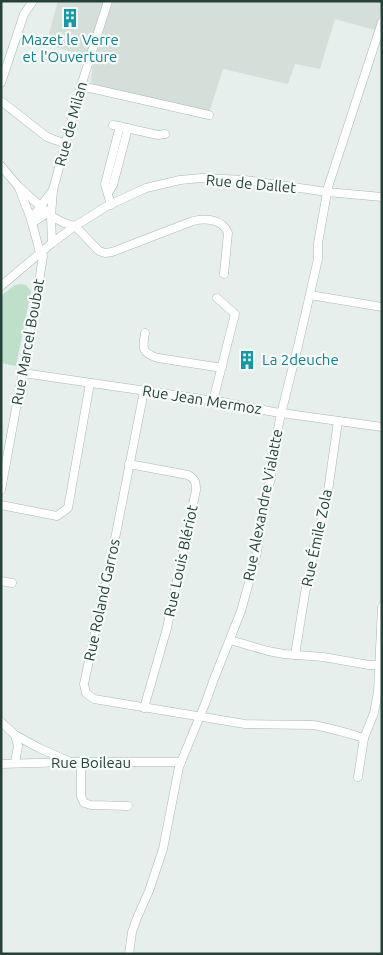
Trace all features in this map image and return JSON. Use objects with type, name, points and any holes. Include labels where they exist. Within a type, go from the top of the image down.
[{"type":"street","points":[[1,83],[24,14],[33,1]]},
{"type":"street","name":"Rue de Milan","points":[[52,243],[48,210],[81,86],[108,1]]},
{"type":"street","name":"Rue Alexandre Vialatte","points":[[128,954],[132,932],[149,891],[163,849],[179,767],[241,611],[256,558],[260,525],[265,496],[271,479],[273,455],[281,412],[318,259],[318,243],[327,192],[382,22]]},
{"type":"street","points":[[81,86],[209,115]]},
{"type":"street","points":[[1,101],[47,137],[66,144]]},
{"type":"street","points":[[111,205],[108,193],[113,185],[120,126],[165,134]]},
{"type":"street","points":[[1,166],[18,186],[64,223],[75,226],[95,248],[105,253],[112,252],[193,220],[204,219],[222,224],[228,233],[224,274]]},
{"type":"street","name":"Rue de Dallet","points":[[1,286],[75,226],[111,205],[146,188],[180,180],[245,180],[327,192],[382,197]]},
{"type":"street","points":[[18,186],[32,221],[38,249],[41,253]]},
{"type":"street","name":"Rue de Milan","points":[[32,221],[48,210],[54,190]]},
{"type":"street","name":"Rue Marcel Boubat","points":[[1,490],[38,289],[43,256],[41,253]]},
{"type":"street","points":[[310,295],[382,307]]},
{"type":"street","points":[[213,401],[235,314],[216,298]]},
{"type":"street","points":[[145,333],[144,350],[150,355],[158,358],[222,367]]},
{"type":"street","name":"Rue Jean Mermoz","points":[[23,373],[382,427]]},
{"type":"street","points":[[1,505],[57,516],[68,508],[90,383]]},
{"type":"street","name":"Rue Roland Garros","points":[[144,391],[84,684],[86,693],[94,699],[144,708],[245,724],[313,725],[332,728],[364,738]]},
{"type":"street","name":"Rue Émile Zola","points":[[295,655],[305,593],[328,491],[338,421]]},
{"type":"street","name":"Rue Louis Blériot","points":[[130,464],[188,475],[194,478],[196,484],[166,628],[144,708]]},
{"type":"street","points":[[1,581],[12,583]]},
{"type":"street","points":[[358,777],[364,738],[377,701],[382,607]]},
{"type":"street","points":[[230,640],[268,651],[380,665]]},
{"type":"street","points":[[1,722],[15,734],[69,762]]},
{"type":"street","points":[[15,734],[18,746],[15,763]]},
{"type":"street","points":[[35,763],[39,756],[39,748]]},
{"type":"street","name":"Rue Boileau","points":[[1,764],[181,762]]},
{"type":"street","points":[[81,763],[81,796],[84,803],[91,805],[128,806]]},
{"type":"shaded area","points":[[58,1],[382,1],[382,9],[375,30],[335,19],[320,69],[295,64],[288,84],[223,69],[209,113],[96,88],[91,82],[93,63],[85,56],[46,44]]},
{"type":"green space","points":[[15,285],[26,285],[31,291],[16,366],[1,363],[1,296]]},
{"type":"place","name":"Mazet le Verre et l'Ouverture","points":[[70,18]]},
{"type":"place","name":"La 2deuche","points":[[247,360]]}]
